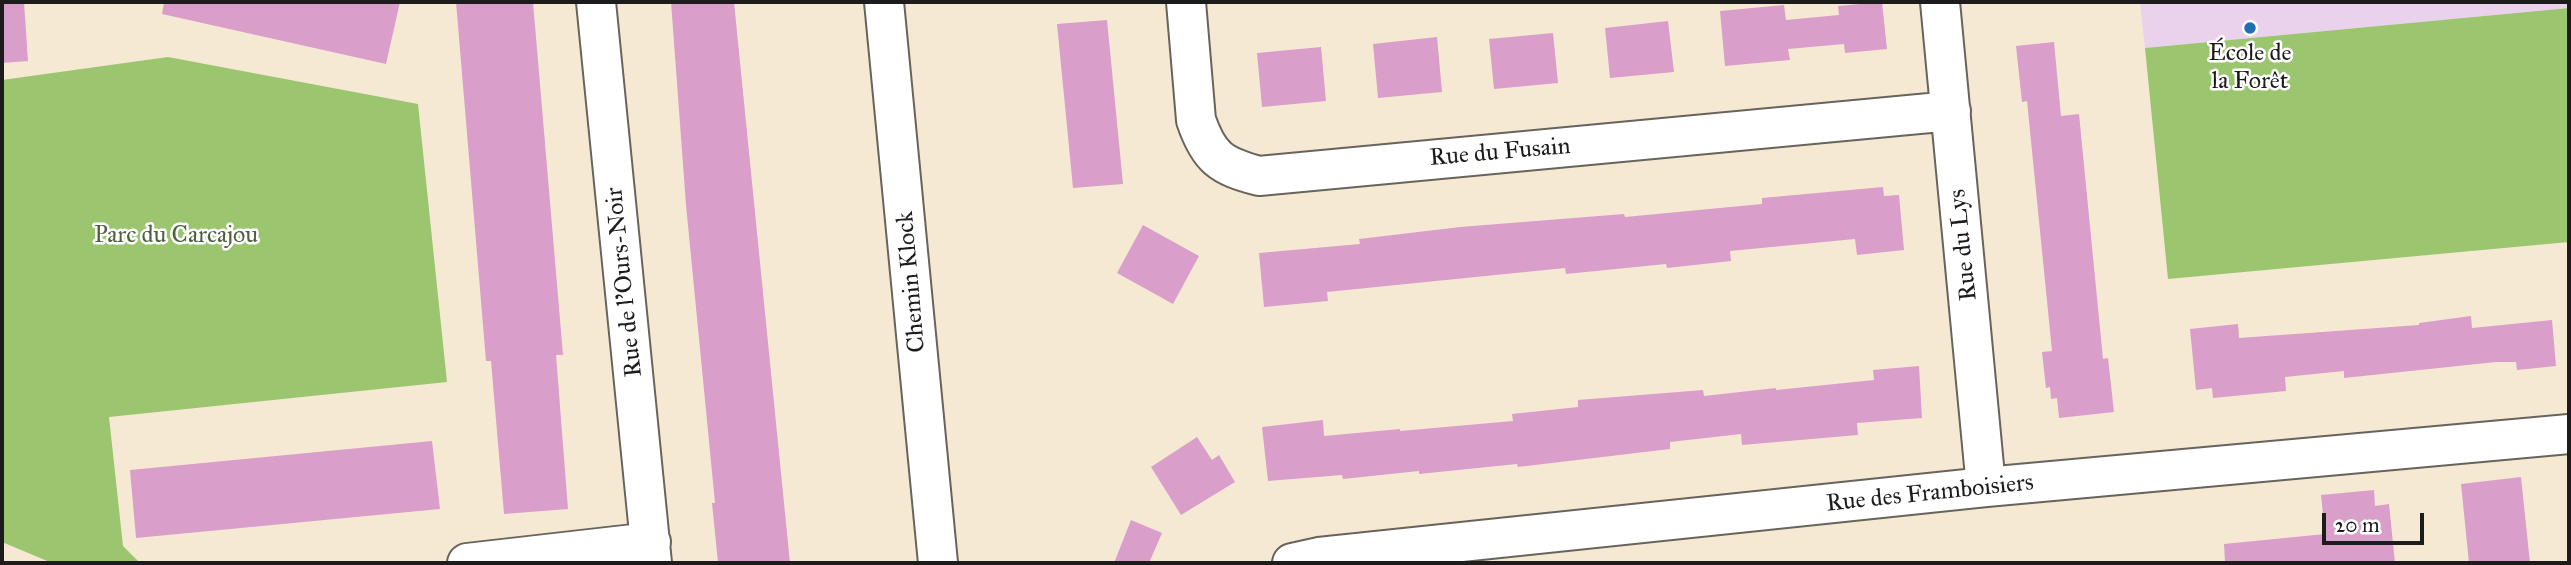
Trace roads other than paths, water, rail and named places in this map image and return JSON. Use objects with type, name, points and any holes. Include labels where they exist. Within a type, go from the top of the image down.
[{"type":"street","name":"Rue de l'Ours-Noir","points":[[596,2],[652,553]]},
{"type":"street","name":"Chemin Klock","points":[[884,2],[938,563]]},
{"type":"street","name":"Rue du Fusain","points":[[1186,2],[1196,120],[1202,138],[1212,154],[1232,169],[1259,176],[1951,111]]},
{"type":"street","name":"Rue du Lys","points":[[1940,2],[1986,487]]},
{"type":"street","name":"Rue des Framboisiers","points":[[1292,563],[1319,557],[1986,487],[2569,434]]},
{"type":"street","points":[[467,563],[652,553]]},
{"type":"place","name":"École de la Forêt","points":[[2250,28]]},
{"type":"park label","name":"Parc du Carcajou","points":[[176,236]]}]
